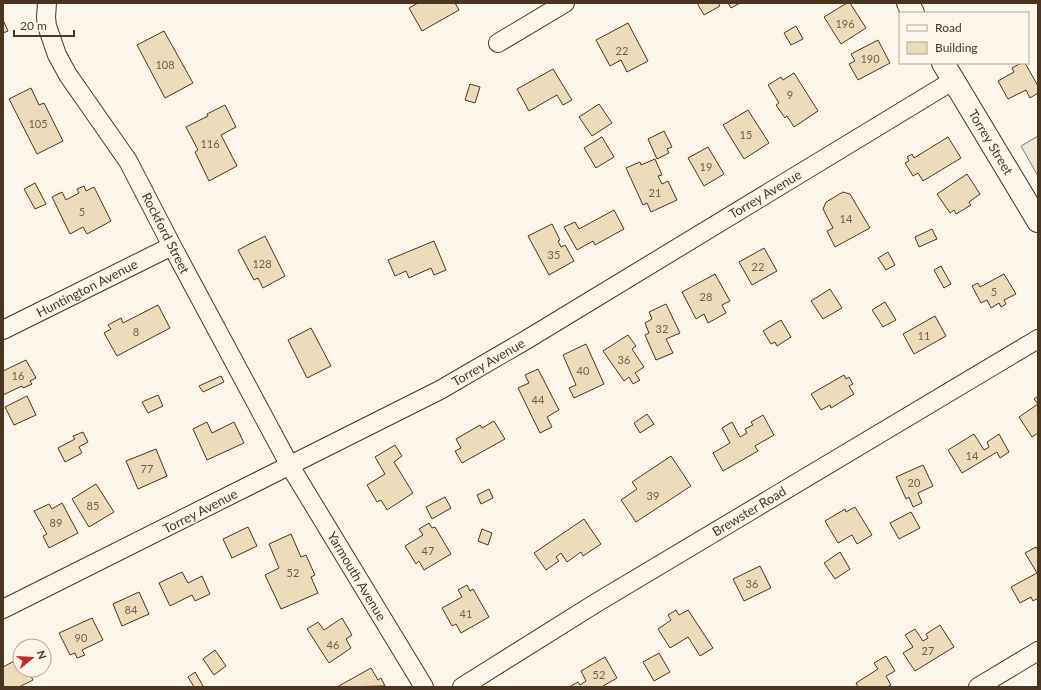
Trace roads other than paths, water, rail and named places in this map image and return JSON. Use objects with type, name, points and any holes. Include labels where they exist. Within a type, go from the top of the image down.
[{"type":"main road","points":[[908,3],[913,12]]},
{"type":"main road","name":"Torrey Street","points":[[949,71],[1038,220]]},
{"type":"street","name":"Rockford Street","points":[[47,3],[47,26],[57,55],[68,75],[128,160],[172,246],[290,466]]},
{"type":"street","points":[[498,43],[565,3]]},
{"type":"street","name":"Torrey Avenue","points":[[3,609],[440,390],[520,344],[949,71]]},
{"type":"street","name":"Huntington Avenue","points":[[3,330],[172,246]]},
{"type":"street","name":"Brewster Road","points":[[462,687],[596,603],[1038,339]]},
{"type":"street","name":"Yarmouth Avenue","points":[[290,466],[424,687]]},
{"type":"street","points":[[978,687],[1038,651]]}]
